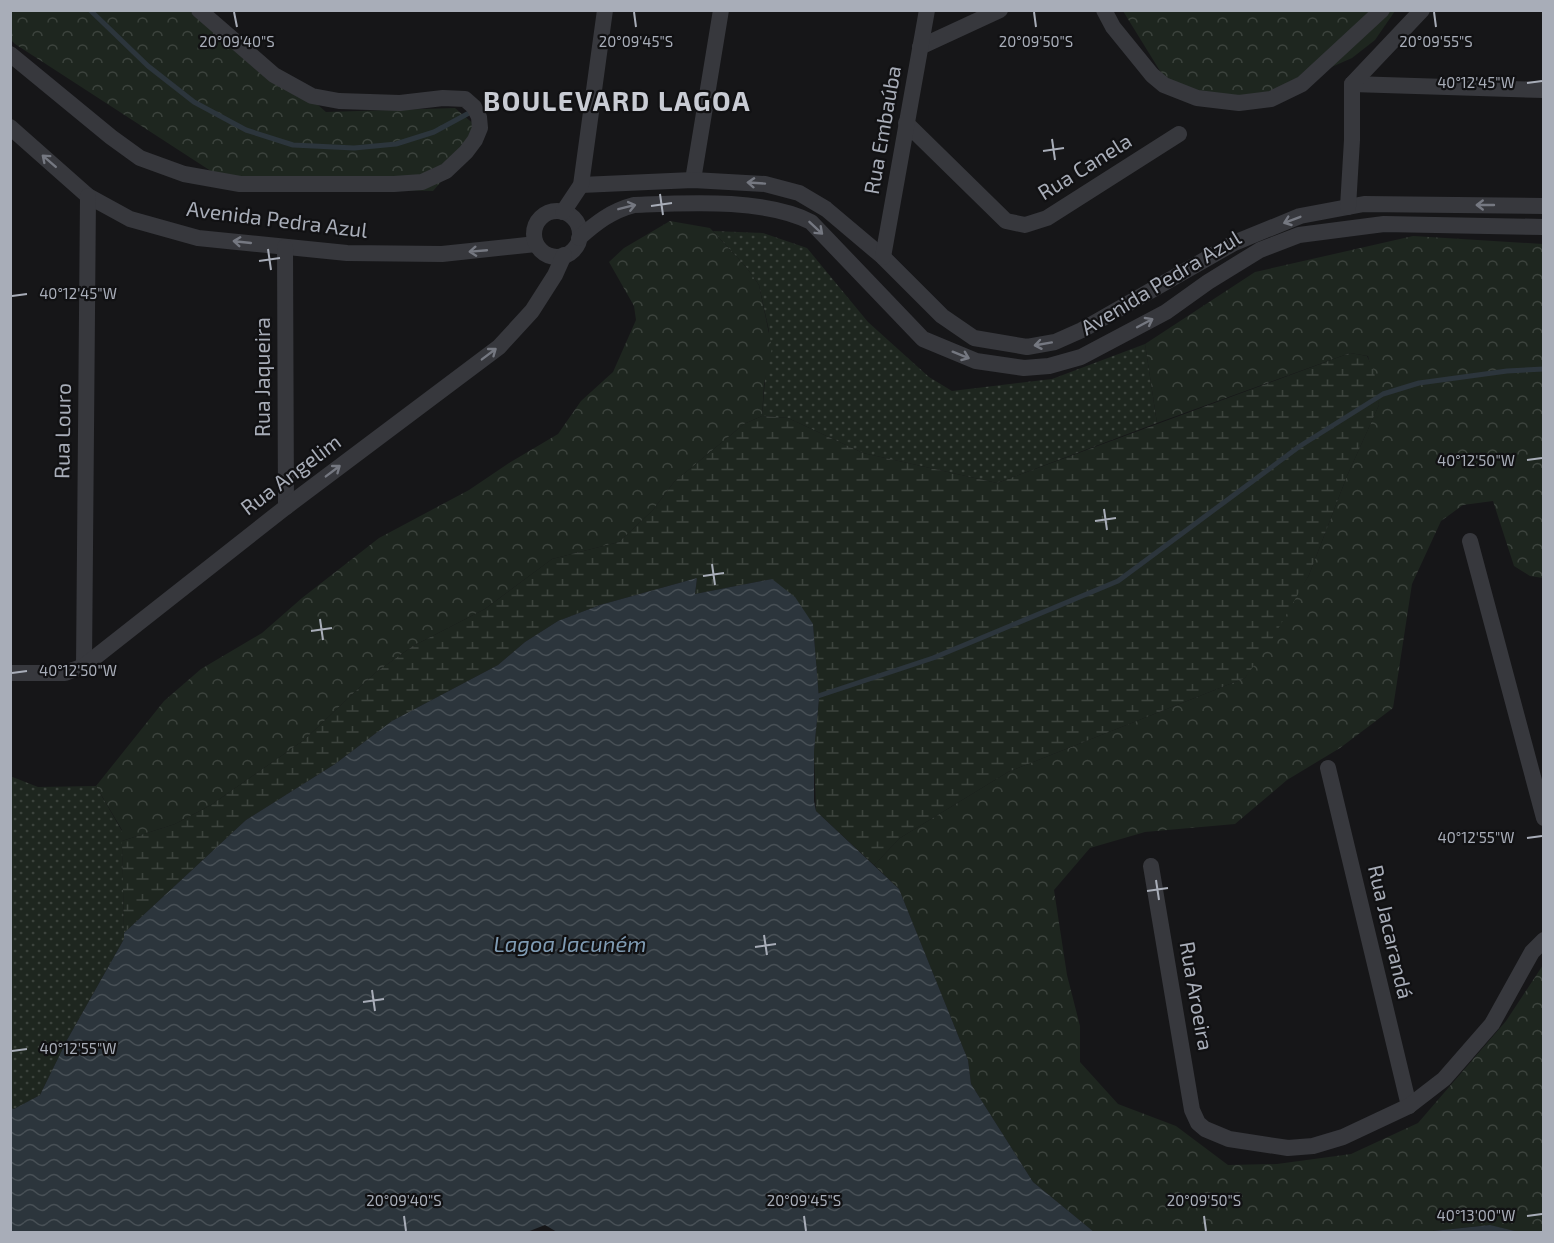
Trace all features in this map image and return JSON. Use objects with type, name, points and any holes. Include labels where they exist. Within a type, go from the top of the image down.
[{"type":"street","points":[[10,54],[140,158],[184,174],[240,184],[422,182],[446,171],[475,140],[480,128],[478,112],[465,99],[443,98],[400,103],[339,101],[312,96],[274,75],[199,10]]},
{"type":"street","points":[[563,212],[581,185],[606,10]]},
{"type":"street","points":[[693,180],[721,10]]},
{"type":"street","name":"Rua Embaúba","points":[[883,257],[927,10]]},
{"type":"street","points":[[920,47],[1000,10]]},
{"type":"street","points":[[1104,10],[1113,27],[1152,75],[1164,85],[1197,98],[1239,103],[1271,99],[1302,84],[1382,10]]},
{"type":"street","points":[[1348,207],[1353,84],[1422,10]]},
{"type":"street","points":[[1353,84],[1544,90]]},
{"type":"street","name":"Rua Canela","points":[[906,123],[1006,221],[1025,225],[1047,218],[1179,134]]},
{"type":"street","name":"Avenida Pedra Azul","points":[[10,127],[88,196],[130,219],[198,238],[347,254],[441,254],[536,244],[548,255],[564,255],[576,246],[579,238],[602,218],[633,204],[729,204],[798,215],[811,222],[923,339],[976,361],[1024,368],[1049,366],[1081,357],[1166,312],[1208,282],[1260,250],[1299,235],[1384,224],[1544,226]]},
{"type":"street","name":"Avenida Pedra Azul","points":[[581,185],[693,180],[765,184],[799,193],[826,209],[883,257],[942,316],[974,338],[1027,347],[1055,342],[1082,330],[1234,243],[1300,216],[1364,204],[1544,206]]},
{"type":"street","name":"Rua Louro","points":[[84,666],[88,196]]},
{"type":"street","points":[[536,244],[534,235],[538,220],[548,212],[563,212],[573,217],[577,224],[579,238]]},
{"type":"street","name":"Rua Jaqueira","points":[[285,247],[286,507]]},
{"type":"street","name":"Rua Angelim","points":[[10,673],[65,674],[84,666],[286,507],[499,347],[532,311],[555,275],[564,255]]},
{"type":"street","points":[[1470,541],[1544,818]]},
{"type":"street","name":"Rua Jacarandá","points":[[1328,768],[1409,1106]]},
{"type":"street","name":"Rua Aroeira","points":[[1151,866],[1192,1110],[1198,1123],[1204,1129],[1229,1139],[1288,1149],[1313,1146],[1343,1137],[1409,1106]]},
{"type":"street","points":[[1409,1106],[1444,1079],[1492,1024],[1532,952],[1544,940]]},
{"type":"green space","points":[[10,11],[189,11],[248,44],[326,112],[455,108],[476,126],[465,154],[433,191],[234,186],[15,44],[11,40]]},
{"type":"green space","points":[[1123,11],[1395,11],[1375,40],[1352,58],[1264,97],[1173,92]]},
{"type":"green space","points":[[670,221],[710,228],[746,267],[759,285],[772,348],[764,384],[762,416],[744,424],[674,482],[653,510],[619,542],[552,559],[485,609],[413,646],[375,673],[304,740],[211,805],[175,824],[122,841],[122,830],[96,786],[164,701],[201,669],[262,633],[302,598],[379,538],[469,490],[558,434],[581,401],[613,372],[636,320],[634,306],[609,262],[624,248]]},
{"type":"green space","points":[[713,231],[763,233],[807,248],[868,322],[929,377],[952,391],[1052,379],[1145,344],[1157,423],[997,483],[863,453],[788,418],[762,416],[769,331],[759,285]]},
{"type":"green space","points":[[1413,236],[1543,244],[1543,578],[1530,576],[1514,566],[1493,501],[1463,505],[1441,521],[1412,584],[1393,708],[1340,748],[1287,780],[1235,824],[1145,832],[1090,848],[1054,890],[1067,975],[1080,1026],[1080,1062],[1118,1104],[1176,1126],[1228,1165],[1277,1164],[1351,1154],[1418,1123],[1506,1021],[1543,965],[1543,1232],[1519,1232],[1489,1225],[1423,1232],[1094,1232],[1033,1182],[971,1084],[968,1060],[899,889],[874,865],[900,838],[1008,772],[1245,678],[1309,575],[1347,476],[1379,405],[1368,356],[1350,353],[1157,423],[1145,344],[1255,272]]},
{"type":"green space","points":[[1350,353],[1367,356],[1374,371],[1379,405],[1347,476],[1309,575],[1270,643],[1245,678],[1008,772],[900,838],[874,865],[816,811],[814,751],[819,699],[813,624],[772,579],[695,594],[697,578],[600,605],[558,621],[525,642],[498,665],[392,721],[335,764],[246,820],[124,933],[122,841],[175,824],[211,805],[304,740],[375,673],[413,646],[485,609],[552,559],[619,542],[653,510],[674,482],[744,424],[762,416],[788,418],[863,453],[997,483]]},
{"type":"green space","points":[[10,776],[38,787],[96,786],[122,831],[124,933],[124,939],[67,1040],[40,1095],[14,1109],[10,1108]]},
{"type":"water","name":"Lagoa Jacuném","points":[[697,578],[695,594],[772,579],[795,597],[813,624],[819,699],[814,751],[816,811],[899,889],[968,1060],[971,1084],[1033,1182],[1094,1232],[557,1232],[545,1225],[527,1232],[11,1232],[11,1108],[14,1109],[40,1095],[67,1040],[124,939],[124,933],[246,820],[335,764],[392,721],[498,665],[525,642],[558,621],[600,605]]},
{"type":"water","points":[[1490,1225],[1519,1232],[1424,1232]]},
{"type":"waterway","points":[[90,10],[148,66],[194,102],[246,130],[293,145],[354,148],[396,144],[434,132],[469,113]]},
{"type":"waterway","points":[[815,697],[933,658],[1118,581],[1300,446],[1383,394],[1419,383],[1507,371],[1544,369]]},
{"type":"district","name":"BOULEVARD LAGOA","points":[[617,102]]}]
